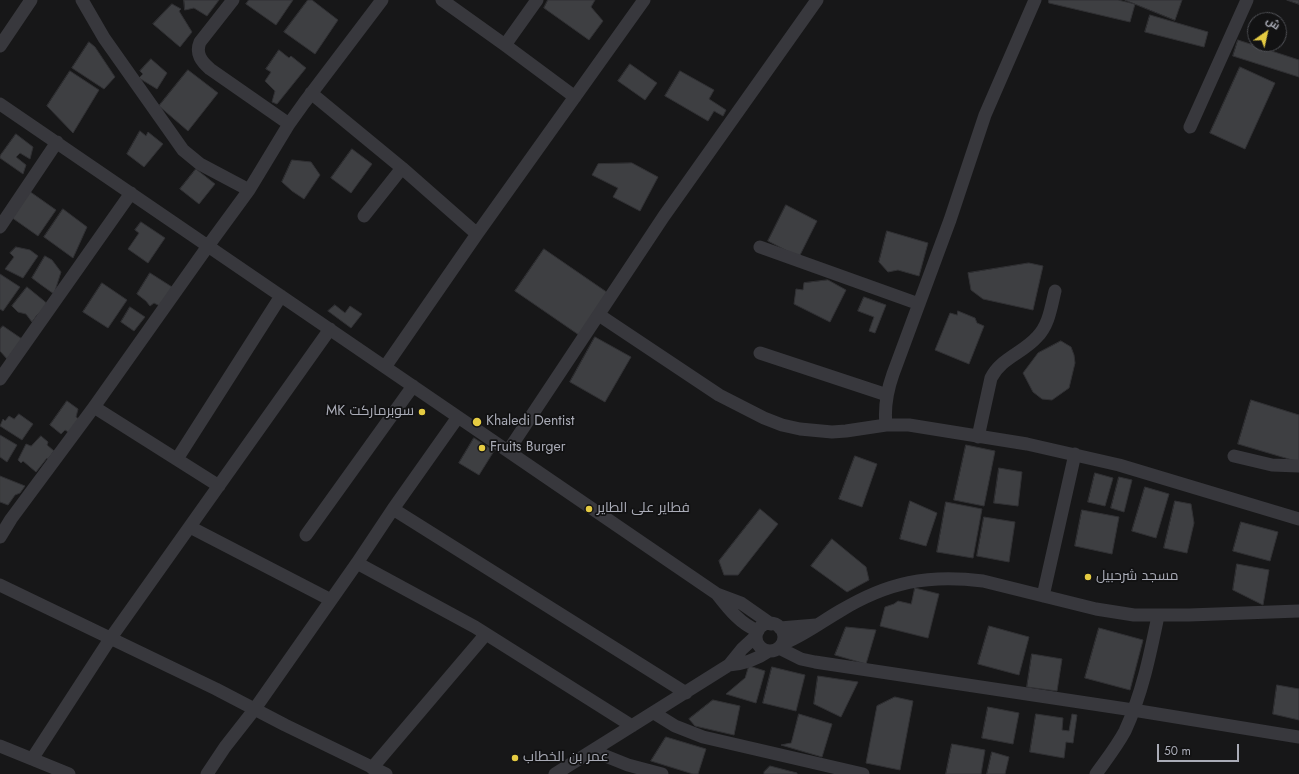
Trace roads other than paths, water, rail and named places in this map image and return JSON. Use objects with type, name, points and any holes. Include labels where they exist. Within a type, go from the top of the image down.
[{"type":"street","points":[[0,46],[31,0]]},
{"type":"street","points":[[82,0],[104,38],[183,150],[200,164],[249,190]]},
{"type":"street","points":[[233,0],[200,42],[198,51],[201,60],[210,69],[289,124]]},
{"type":"street","points":[[0,537],[6,516],[94,407],[249,190],[289,124],[382,0]]},
{"type":"street","points":[[442,0],[505,44],[575,97]]},
{"type":"street","points":[[505,44],[537,0]]},
{"type":"street","points":[[385,367],[477,234],[644,0]]},
{"type":"street","points":[[508,451],[664,216],[817,0]]},
{"type":"street","points":[[886,425],[885,410],[887,395],[893,374],[959,194],[984,115],[1035,0]]},
{"type":"street","points":[[1190,127],[1247,0]]},
{"type":"street","points":[[311,93],[402,168],[477,234]]},
{"type":"street","points":[[0,104],[718,594],[741,603],[776,626],[783,633],[783,638],[776,647]]},
{"type":"street","points":[[0,228],[57,142]]},
{"type":"street","points":[[364,216],[402,168]]},
{"type":"street","points":[[0,379],[131,193]]},
{"type":"street","points":[[760,247],[919,304]]},
{"type":"street","points":[[978,437],[991,378],[995,370],[1029,344],[1042,331],[1049,314],[1055,291]]},
{"type":"street","points":[[177,458],[281,296]]},
{"type":"street","points":[[599,315],[719,395],[764,418],[794,428],[816,432],[846,431],[886,425],[909,426],[1027,444],[1075,454],[1142,471],[1299,519]]},
{"type":"street","points":[[32,759],[110,639],[330,330]]},
{"type":"street","points":[[760,353],[887,395]]},
{"type":"street","points":[[306,535],[413,386]]},
{"type":"street","points":[[94,407],[177,458],[219,486]]},
{"type":"street","points":[[207,774],[225,747],[254,710],[458,417]]},
{"type":"street","points":[[1043,596],[1075,454]]},
{"type":"street","points":[[1234,456],[1272,465],[1299,466]]},
{"type":"street","points":[[393,509],[686,693]]},
{"type":"street","points":[[190,528],[331,600]]},
{"type":"street","points":[[357,563],[486,634],[632,726]]},
{"type":"street","points":[[730,665],[747,662],[762,656],[776,647],[801,636],[841,610],[868,596],[917,580],[942,578],[977,580],[1124,614],[1158,616],[1299,611]]},
{"type":"street","points":[[0,585],[386,774]]},
{"type":"street","points":[[718,594],[737,617],[757,633]]},
{"type":"street","points":[[1096,774],[1119,742],[1133,710],[1144,677],[1158,616]]},
{"type":"street","points":[[555,774],[730,665],[761,627],[766,624],[776,626],[818,625]]},
{"type":"street","points":[[757,633],[757,641],[759,646],[763,649],[776,647],[797,658],[815,662],[1133,710],[1299,737]]},
{"type":"street","points":[[372,768],[486,634]]},
{"type":"street","points":[[654,713],[675,726],[703,737],[864,774]]},
{"type":"street","points":[[0,746],[69,774]]},
{"type":"street","points":[[593,751],[617,761],[662,774]]},
{"type":"place","name":"MK سوبرماركت","points":[[422,412]]},
{"type":"place","name":"Khaledi Dentist","points":[[477,422]]},
{"type":"place","name":"Fruits Burger","points":[[482,448]]},
{"type":"place","name":"فطاير على الطاير","points":[[589,509]]},
{"type":"place","name":"مسجد شرحبيل","points":[[1088,577]]},
{"type":"place","name":"عمر بن الخطاب","points":[[515,758]]}]
